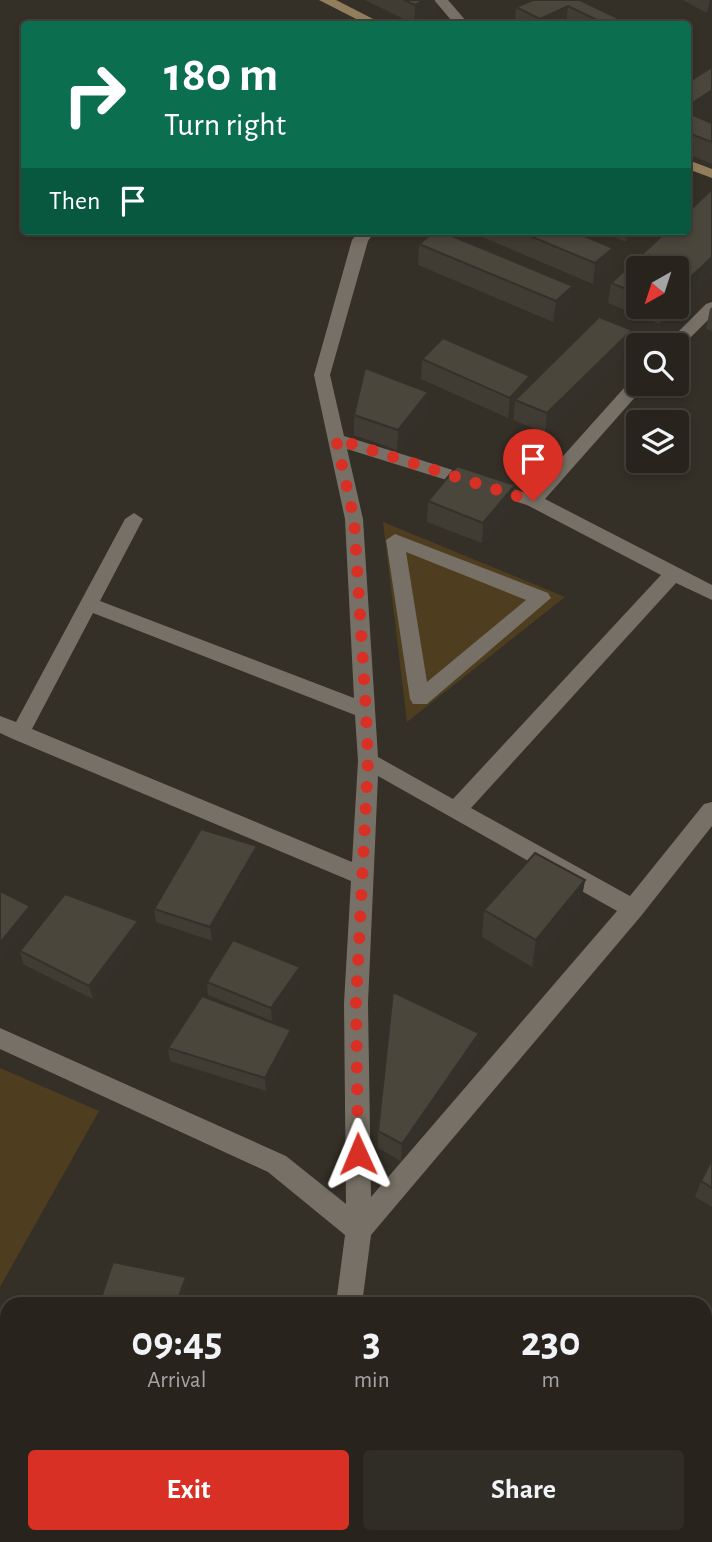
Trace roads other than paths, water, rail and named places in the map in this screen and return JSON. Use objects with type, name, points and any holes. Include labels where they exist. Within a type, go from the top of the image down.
[{"type":"main road","points":[[326,0],[370,21]]},
{"type":"main road","points":[[691,165],[712,174]]},
{"type":"street","points":[[441,0],[459,21]]},
{"type":"street","points":[[350,1297],[359,1230],[356,1003],[368,761],[354,519],[322,375],[360,240],[364,235]]},
{"type":"street","points":[[685,333],[712,307]]},
{"type":"street","points":[[533,501],[627,396]]},
{"type":"street","points":[[336,439],[533,501],[712,593]]},
{"type":"street","points":[[20,733],[134,519]]},
{"type":"street","points":[[395,540],[541,598],[419,699],[409,633],[395,540]]},
{"type":"street","points":[[456,810],[673,574]]},
{"type":"street","points":[[89,604],[366,711]]},
{"type":"street","points":[[0,724],[362,876]]},
{"type":"street","points":[[368,761],[633,909]]},
{"type":"street","points":[[359,1230],[633,909],[712,810]]},
{"type":"street","points":[[0,1038],[277,1164],[359,1230]]}]
